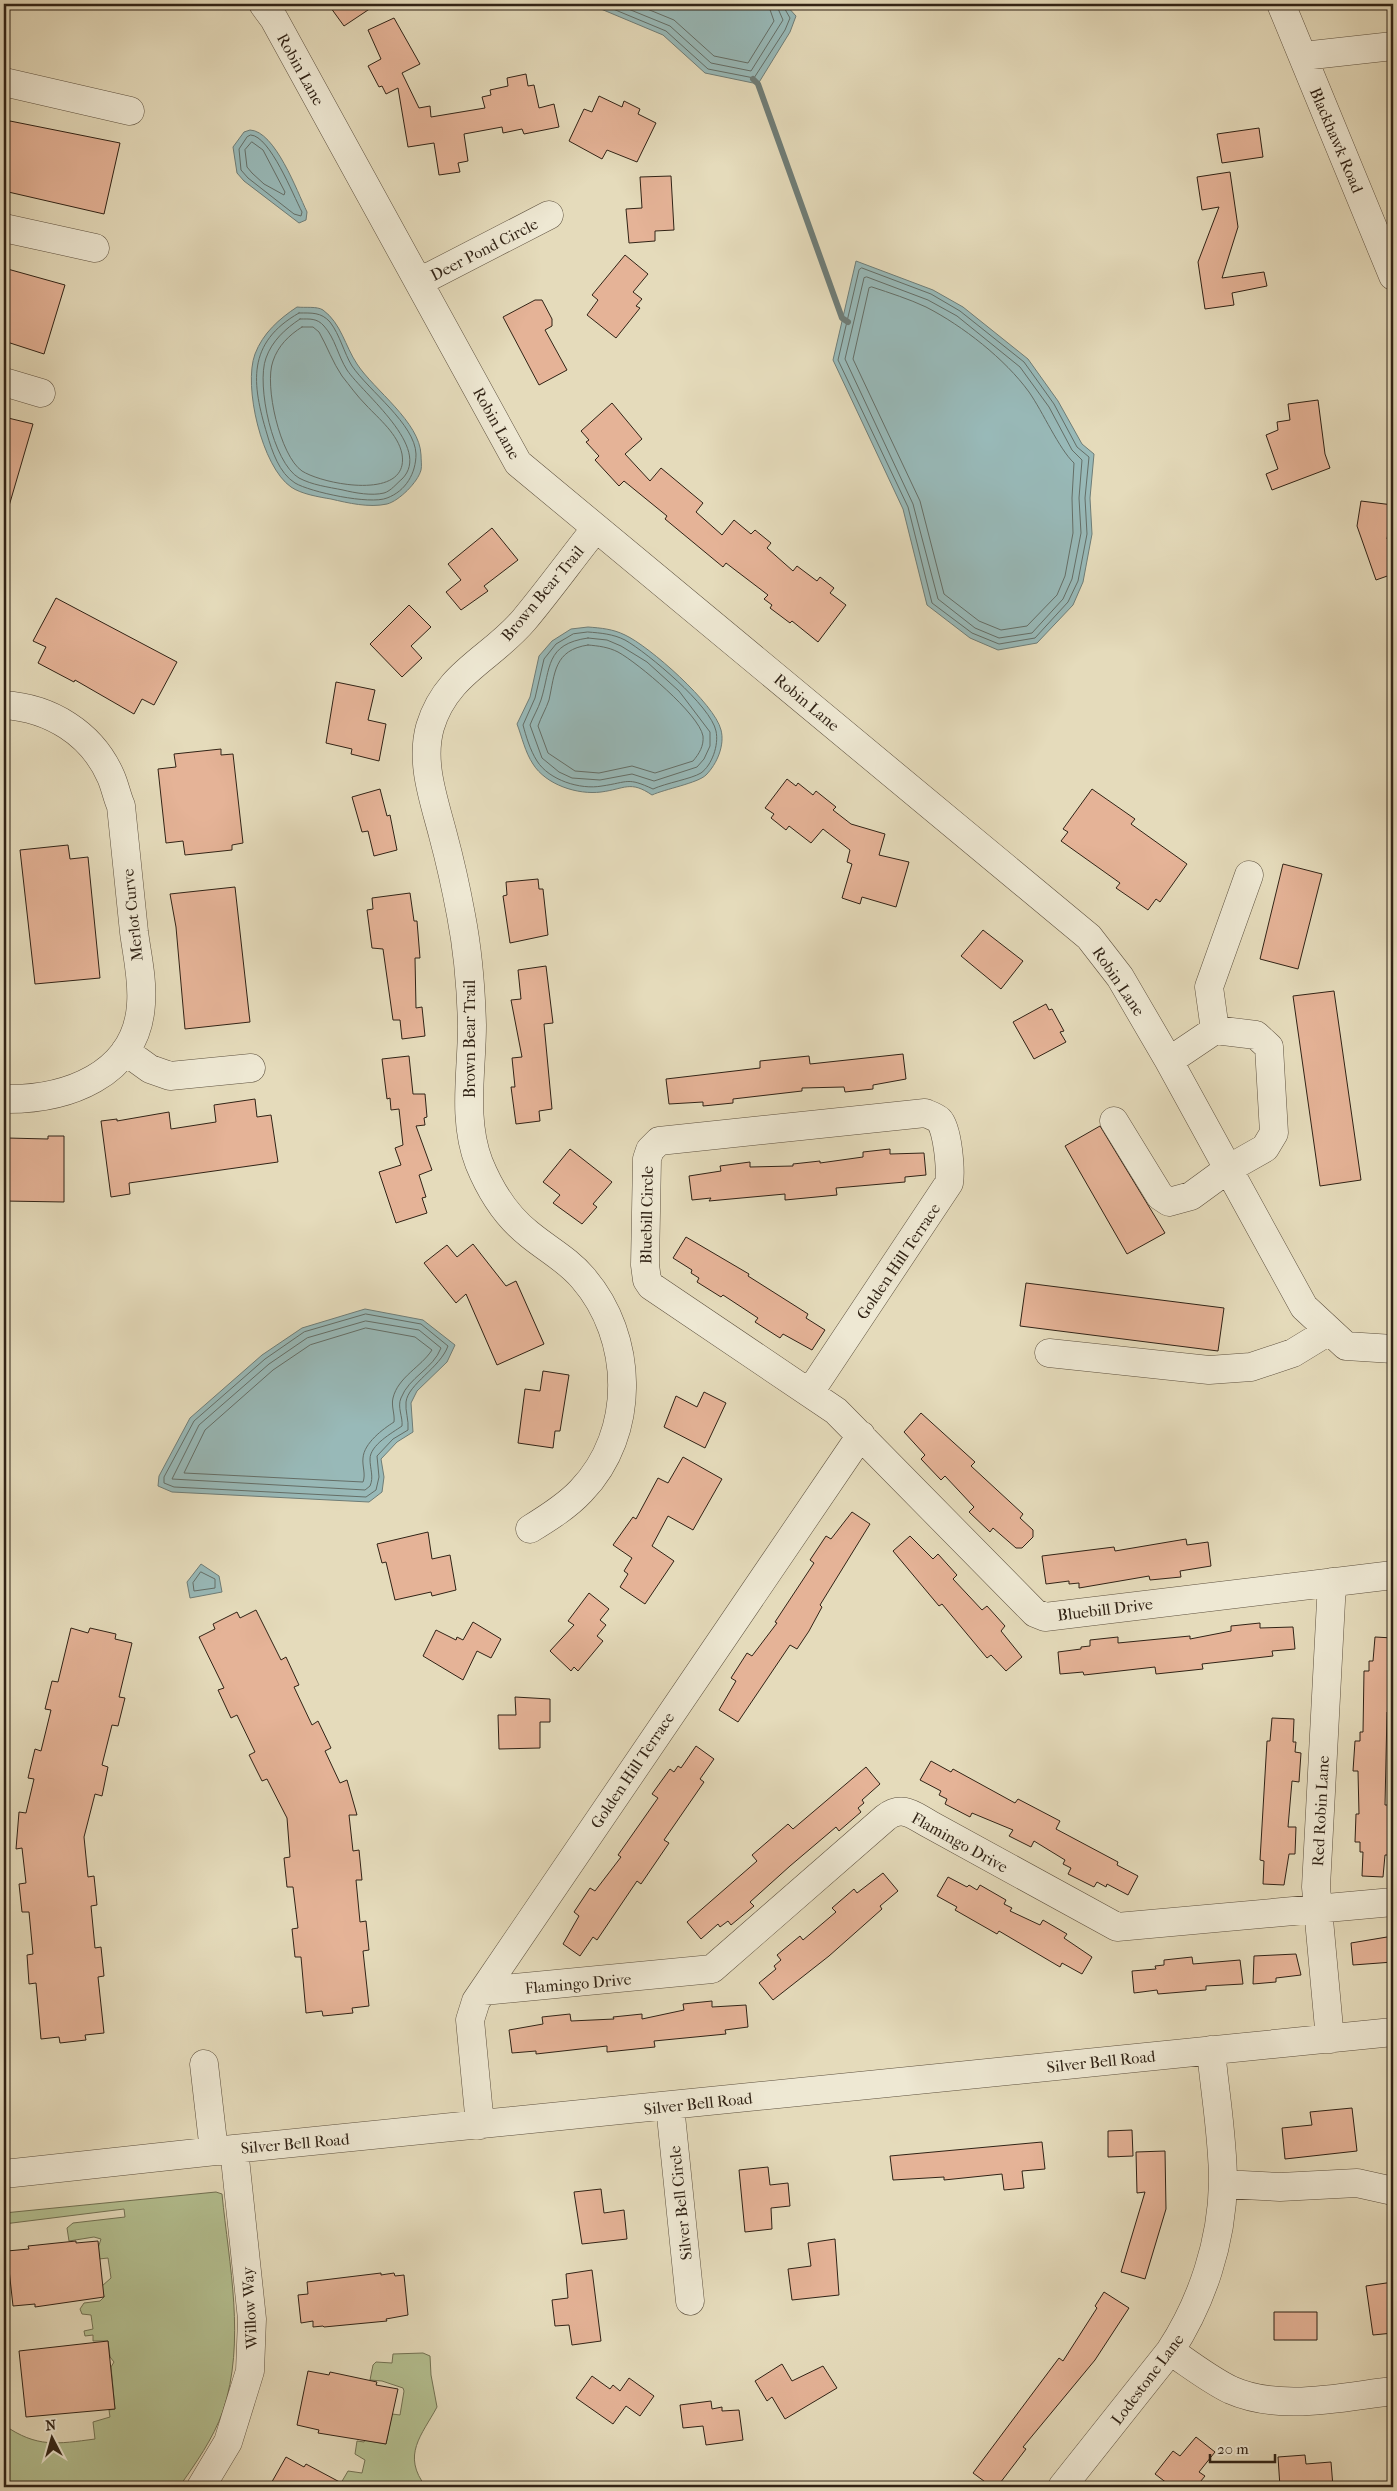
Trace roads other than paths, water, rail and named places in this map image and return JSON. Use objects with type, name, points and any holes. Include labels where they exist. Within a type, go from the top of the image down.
[{"type":"street","name":"Robin Lane","points":[[263,4],[274,19],[518,463],[1089,937],[1120,978],[1170,1061],[1304,1308],[1346,1346],[1393,1349]]},
{"type":"street","name":"Blackhawk Road","points":[[1281,4],[1393,276]]},
{"type":"street","points":[[1303,56],[1393,46]]},
{"type":"street","points":[[4,82],[130,111]]},
{"type":"street","name":"Deer Pond Circle","points":[[419,282],[549,215]]},
{"type":"street","points":[[4,228],[95,248]]},
{"type":"street","points":[[4,382],[40,393]]},
{"type":"street","name":"Brown Bear Trail","points":[[530,1529],[552,1516],[582,1490],[605,1458],[620,1413],[623,1383],[622,1364],[614,1329],[593,1289],[566,1261],[529,1234],[512,1218],[498,1200],[478,1160],[470,1119],[472,1025],[468,970],[461,916],[429,783],[426,747],[434,714],[451,684],[504,642],[524,620],[596,528]]},
{"type":"street","name":"Merlot Curve","points":[[4,705],[40,711],[70,726],[81,735],[103,762],[116,790],[121,806],[142,1003],[135,1031],[125,1052],[110,1069],[81,1087],[39,1096],[4,1099]]},
{"type":"street","points":[[1215,1030],[1209,986],[1249,875]]},
{"type":"street","points":[[1114,1121],[1160,1196],[1169,1202],[1191,1196],[1228,1169],[1265,1148],[1274,1133],[1268,1047],[1256,1035],[1215,1030],[1170,1061]]},
{"type":"street","points":[[125,1052],[150,1069],[170,1076],[251,1068]]},
{"type":"street","name":"Bluebill Circle","points":[[861,1435],[836,1411],[810,1392],[651,1286],[647,1280],[645,1265],[647,1159],[650,1150],[659,1141],[666,1139],[925,1113],[939,1120]]},
{"type":"street","name":"Golden Hill Terrace","points":[[810,1392],[946,1188],[950,1175],[948,1152],[944,1128],[939,1120]]},
{"type":"street","points":[[1049,1353],[1209,1370],[1251,1367],[1293,1353],[1329,1331]]},
{"type":"street","name":"Golden Hill Terrace","points":[[480,2125],[470,2020],[471,2011],[482,1991],[861,1435]]},
{"type":"street","name":"Bluebill Drive","points":[[861,1435],[1023,1603],[1042,1616],[1393,1575]]},
{"type":"street","name":"Red Robin Lane","points":[[1330,2038],[1318,1910],[1316,1860],[1332,1582]]},
{"type":"street","name":"Flamingo Drive","points":[[482,1991],[712,1969],[885,1818],[899,1810],[931,1825],[1116,1927],[1393,1902]]},
{"type":"street","name":"Silver Bell Road","points":[[4,2174],[224,2150],[1393,2032]]},
{"type":"street","name":"Lodestone Lane","points":[[1062,2487],[1170,2351],[1184,2329],[1206,2278],[1215,2243],[1222,2184],[1220,2137],[1211,2050]]},
{"type":"street","name":"Willow Way","points":[[201,2487],[228,2442],[250,2371],[252,2319],[224,2150],[204,2064]]},
{"type":"street","name":"Silver Bell Circle","points":[[670,2106],[690,2301]]},
{"type":"street","points":[[1222,2184],[1280,2187],[1357,2183],[1393,2191]]},
{"type":"street","points":[[1170,2351],[1230,2389],[1268,2400],[1304,2401],[1393,2391]]},
{"type":"water","points":[[589,4],[785,4],[796,16],[790,32],[758,84],[705,73],[663,35]]},
{"type":"water","points":[[250,130],[259,133],[268,140],[284,163],[307,212],[306,220],[299,223],[244,181],[237,173],[233,147],[244,132]]},
{"type":"water","points":[[856,261],[933,290],[963,307],[1028,359],[1058,401],[1082,444],[1094,454],[1090,498],[1092,534],[1083,582],[1073,605],[1037,643],[998,650],[970,638],[927,605],[903,509],[833,360]]},
{"type":"water","points":[[297,307],[318,308],[329,315],[339,328],[357,364],[405,419],[419,443],[421,470],[419,475],[402,495],[392,502],[380,505],[359,504],[305,493],[291,487],[281,477],[271,462],[264,445],[253,405],[252,368],[255,354],[262,339],[284,316]]},
{"type":"water","points":[[588,627],[616,631],[636,641],[680,677],[707,706],[721,730],[722,742],[717,760],[706,775],[696,781],[652,795],[644,790],[633,787],[592,793],[573,790],[554,783],[546,778],[533,764],[517,724],[530,697],[539,656],[552,641],[571,629]]},
{"type":"water","points":[[365,1309],[423,1320],[455,1345],[447,1362],[417,1391],[411,1403],[413,1432],[397,1442],[381,1459],[384,1477],[382,1492],[369,1502],[172,1492],[158,1486],[159,1476],[190,1418],[262,1355],[302,1328]]},
{"type":"water","points":[[201,1564],[219,1576],[222,1592],[190,1598],[187,1582]]},
{"type":"waterway","points":[[753,79],[758,84],[842,318],[848,322]]}]
